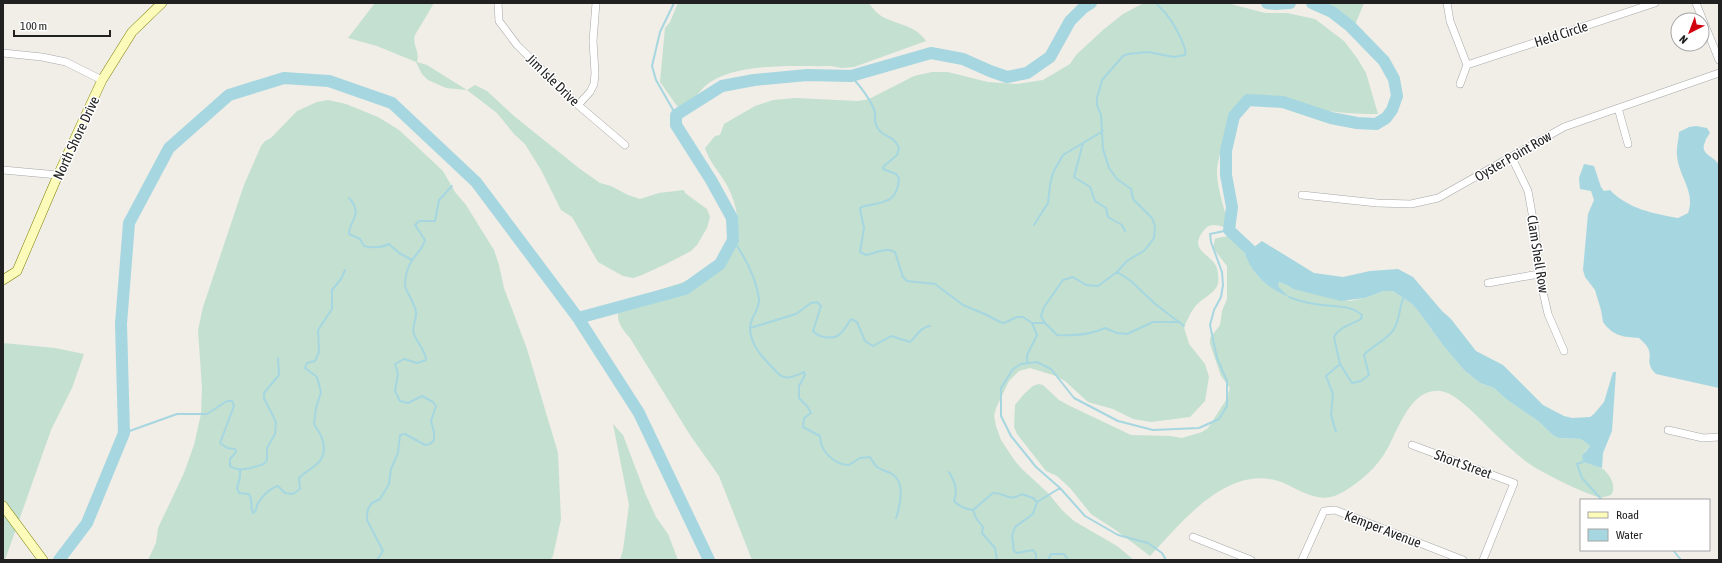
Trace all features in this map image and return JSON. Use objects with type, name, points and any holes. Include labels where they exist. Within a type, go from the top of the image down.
[{"type":"street","name":"North Shore Drive","points":[[3,280],[17,271],[58,175],[102,80],[132,32],[162,3]]},
{"type":"street","name":"Jim Isle Drive","points":[[498,3],[499,21],[517,45],[578,105],[625,145]]},
{"type":"street","points":[[578,105],[590,92],[594,84],[595,73],[593,41],[596,3]]},
{"type":"street","points":[[1447,3],[1450,21],[1466,65],[1460,84]]},
{"type":"street","name":"Held Circle","points":[[1466,65],[1656,3]]},
{"type":"street","points":[[1696,3],[1719,60]]},
{"type":"street","points":[[3,53],[42,57],[66,62],[102,80]]},
{"type":"street","name":"Oyster Point Row","points":[[1302,195],[1377,203],[1411,204],[1438,198],[1512,158],[1564,127],[1719,73]]},
{"type":"street","points":[[1618,108],[1628,144]]},
{"type":"street","name":"Clam Shell Row","points":[[1512,158],[1528,191],[1535,230],[1539,274],[1548,314],[1564,351]]},
{"type":"street","points":[[3,170],[58,175]]},
{"type":"street","points":[[1488,283],[1539,274]]},
{"type":"street","points":[[1668,430],[1703,438],[1719,437]]},
{"type":"street","name":"Short Street","points":[[1412,445],[1514,483],[1483,560]]},
{"type":"street","points":[[3,506],[42,560]]},
{"type":"street","name":"Kemper Avenue","points":[[1302,560],[1324,511],[1335,510],[1463,560]]},
{"type":"street","points":[[1193,537],[1251,560]]},
{"type":"green space","points":[[375,3],[434,3],[415,35],[414,42],[418,54],[417,62],[427,65],[467,90],[446,88],[428,80],[422,74],[416,62],[377,46],[348,38]]},
{"type":"green space","points":[[678,3],[869,3],[880,15],[913,29],[926,41],[854,67],[782,66],[747,69],[731,73],[716,79],[704,87],[682,113],[660,82],[665,28],[670,22]]},
{"type":"green space","points":[[1144,3],[1227,3],[1265,13],[1287,13],[1315,19],[1344,41],[1357,58],[1366,73],[1378,114],[1347,113],[1317,109],[1288,100],[1276,99],[1252,104],[1241,113],[1235,121],[1227,135],[1221,151],[1217,172],[1219,191],[1228,223],[1224,227],[1213,225],[1206,228],[1199,237],[1198,243],[1202,252],[1214,263],[1217,268],[1218,284],[1211,294],[1194,308],[1184,327],[1189,344],[1205,364],[1209,377],[1205,401],[1190,417],[1151,422],[1133,419],[1113,409],[1088,402],[1065,381],[1056,376],[1030,368],[1019,371],[1009,381],[996,408],[994,416],[1001,440],[1015,461],[1074,521],[1117,546],[1134,560],[752,560],[719,476],[690,435],[623,329],[618,318],[619,311],[623,306],[631,301],[700,275],[724,258],[735,244],[738,223],[732,195],[705,148],[715,136],[720,135],[724,124],[755,106],[773,100],[795,98],[858,101],[869,99],[914,76],[932,72],[948,72],[988,82],[1017,84],[1043,80],[1070,64],[1076,55],[1123,14]]},
{"type":"green space","points":[[1320,3],[1364,3],[1355,25],[1328,6]]},
{"type":"green space","points":[[475,85],[487,91],[514,116],[580,169],[600,183],[611,186],[628,195],[640,199],[659,193],[684,190],[685,193],[707,209],[710,217],[707,228],[697,245],[691,251],[670,262],[633,278],[623,276],[598,262],[572,217],[561,210],[541,170],[525,144],[514,134],[497,113],[467,90]]},
{"type":"green space","points":[[328,100],[346,104],[378,117],[399,130],[443,171],[455,192],[466,205],[494,250],[504,288],[527,349],[558,453],[561,519],[553,556],[550,560],[148,560],[156,543],[158,528],[184,473],[194,445],[201,414],[202,388],[198,330],[203,307],[244,185],[261,146],[265,141],[271,138],[297,111],[317,102]]},
{"type":"green space","points":[[1228,236],[1234,239],[1242,248],[1253,270],[1260,278],[1267,284],[1288,296],[1277,286],[1279,282],[1293,289],[1350,301],[1365,298],[1384,291],[1393,291],[1412,304],[1464,370],[1480,383],[1494,388],[1506,399],[1538,421],[1554,436],[1559,438],[1581,439],[1590,446],[1585,451],[1583,462],[1599,467],[1607,473],[1613,484],[1613,492],[1611,495],[1599,497],[1592,495],[1542,472],[1513,451],[1474,413],[1453,396],[1441,391],[1430,392],[1420,397],[1405,414],[1383,456],[1374,468],[1350,488],[1337,495],[1324,498],[1304,493],[1286,484],[1266,478],[1246,480],[1228,487],[1193,511],[1177,526],[1150,556],[1117,531],[1091,514],[1070,488],[1057,476],[1046,471],[1017,434],[1014,427],[1015,405],[1024,394],[1033,386],[1038,384],[1043,385],[1059,400],[1068,405],[1131,435],[1171,436],[1182,438],[1202,432],[1208,428],[1226,400],[1230,388],[1221,376],[1210,344],[1210,338],[1220,325],[1222,311],[1227,299],[1227,266],[1213,248],[1215,239]]},
{"type":"green space","points":[[3,343],[55,348],[84,354],[72,388],[51,430],[5,560],[3,560]]},
{"type":"green space","points":[[613,424],[623,435],[645,493],[656,517],[668,534],[678,560],[620,560],[623,550],[629,505]]},
{"type":"water","points":[[1696,126],[1707,128],[1710,133],[1705,141],[1704,150],[1719,165],[1719,388],[1656,374],[1650,366],[1649,351],[1639,338],[1619,335],[1607,327],[1603,322],[1595,290],[1585,277],[1583,270],[1588,214],[1594,200],[1591,191],[1580,189],[1579,178],[1584,164],[1594,166],[1601,187],[1604,191],[1610,190],[1625,202],[1642,210],[1678,218],[1688,213],[1690,205],[1688,191],[1678,163],[1677,152],[1679,132],[1689,127]]},
{"type":"water","points":[[1262,241],[1314,273],[1343,277],[1370,271],[1398,269],[1413,277],[1442,311],[1451,319],[1476,351],[1503,365],[1543,405],[1564,416],[1572,418],[1590,417],[1594,414],[1604,402],[1613,372],[1616,372],[1612,431],[1603,453],[1602,468],[1583,462],[1582,456],[1590,446],[1581,439],[1559,438],[1554,436],[1538,421],[1506,399],[1494,388],[1480,383],[1464,370],[1412,304],[1393,291],[1384,291],[1365,298],[1341,301],[1293,289],[1279,282],[1278,286],[1289,297],[1274,290],[1252,269],[1245,254]]},
{"type":"waterway","points":[[674,3],[660,32],[652,66],[656,80],[676,115]]},
{"type":"waterway","points":[[578,318],[685,289],[720,264],[733,240],[732,218],[711,180],[676,125],[676,115],[722,86],[754,80],[807,75],[851,76],[931,53],[963,59],[1007,77],[1027,73],[1050,57],[1070,21],[1083,8],[1091,3]]},
{"type":"waterway","points":[[1156,3],[1176,28],[1182,41],[1185,55],[1174,57],[1148,52],[1123,56],[1102,80],[1097,98],[1097,105],[1101,115],[1103,149],[1109,168],[1117,179],[1131,189],[1133,199],[1152,218],[1155,226],[1154,238],[1145,250],[1127,261],[1117,272],[1098,286],[1086,285],[1073,277],[1063,280],[1044,307],[1041,316],[1045,323],[1057,335],[1088,334],[1105,328],[1117,333],[1127,334],[1153,322],[1180,322]]},
{"type":"waterway","points":[[1267,3],[1290,3]]},
{"type":"waterway","points":[[1262,261],[1229,230],[1232,207],[1226,175],[1226,151],[1234,116],[1248,100],[1283,102],[1331,118],[1357,123],[1376,124],[1386,118],[1392,110],[1397,96],[1394,79],[1384,61],[1350,26],[1332,12],[1312,3]]},
{"type":"waterway","points":[[851,76],[872,105],[875,112],[877,127],[881,133],[895,141],[899,148],[897,155],[883,167],[883,169],[896,174],[899,178],[898,187],[895,194],[887,201],[861,207],[860,209],[864,228],[860,252],[866,255],[885,250],[895,252],[903,277],[907,281],[935,284],[963,305],[1000,322],[1004,323],[1017,317],[1023,317],[1032,323],[1045,323]]},
{"type":"waterway","points":[[59,560],[87,523],[124,433],[121,324],[129,223],[169,148],[229,95],[284,78],[329,81],[392,103],[476,182],[578,318],[639,413],[709,560]]},
{"type":"waterway","points":[[1034,225],[1048,203],[1053,173],[1063,155],[1103,131]]},
{"type":"waterway","points":[[1083,143],[1074,177],[1090,187],[1095,201],[1106,208],[1108,217],[1122,225],[1125,231]]},
{"type":"waterway","points":[[377,560],[383,551],[367,520],[368,509],[372,503],[380,499],[389,484],[391,469],[398,453],[400,435],[405,434],[425,445],[430,444],[434,440],[434,432],[431,421],[436,406],[433,402],[422,396],[408,403],[400,401],[395,391],[398,374],[395,364],[404,359],[417,363],[426,360],[425,353],[413,331],[416,312],[405,286],[407,272],[413,259],[422,248],[425,240],[415,225],[419,221],[435,221],[439,200],[452,186]]},
{"type":"waterway","points":[[349,198],[356,213],[349,234],[360,239],[364,246],[377,247],[389,244],[399,253],[412,260]]},
{"type":"waterway","points":[[1166,560],[1162,553],[1148,543],[1118,535],[1085,516],[1060,488],[1036,467],[1011,436],[1001,416],[1001,388],[1013,369],[1021,364],[1037,362],[1051,369],[1074,398],[1118,421],[1153,430],[1199,428],[1219,419],[1227,406],[1227,381],[1217,358],[1210,325],[1214,310],[1221,297],[1223,285],[1222,272],[1211,242],[1210,234],[1229,230]]},
{"type":"waterway","points":[[733,240],[742,253],[758,291],[759,303],[750,324],[754,345],[777,373],[782,376],[792,377],[804,372],[805,375],[799,386],[799,398],[807,406],[811,413],[804,418],[803,427],[820,436],[821,445],[829,456],[837,462],[845,465],[849,465],[860,458],[870,457],[877,467],[892,474],[896,478],[899,483],[901,494],[896,518]]},
{"type":"waterway","points":[[240,469],[240,477],[237,488],[239,493],[249,494],[253,513],[256,511],[257,505],[263,496],[275,487],[278,486],[285,493],[293,494],[300,489],[299,478],[317,464],[322,457],[324,453],[322,438],[314,424],[316,408],[321,392],[317,377],[305,368],[307,363],[315,361],[319,352],[318,330],[332,309],[332,290],[341,279],[345,270]]},
{"type":"waterway","points":[[1117,272],[1131,281],[1154,303],[1184,326]]},
{"type":"waterway","points":[[1289,297],[1300,301],[1348,308],[1355,310],[1362,315],[1361,319],[1339,330],[1334,337],[1340,364],[1352,383],[1361,381],[1369,375],[1364,355],[1394,329],[1403,299]]},
{"type":"waterway","points":[[750,328],[796,314],[811,303],[817,302],[821,306],[813,331],[824,337],[829,338],[837,336],[843,331],[851,319],[857,322],[865,341],[873,346],[891,336],[910,342],[921,330],[930,326]]},
{"type":"waterway","points":[[1027,363],[1027,355],[1037,335],[1032,323]]},
{"type":"waterway","points":[[124,433],[177,414],[207,414],[227,401],[232,401],[234,406],[220,443],[227,448],[235,449],[236,452],[230,459],[230,466],[242,469],[264,464],[267,460],[267,448],[275,434],[276,422],[264,398],[264,393],[279,375],[278,358]]},
{"type":"waterway","points":[[1336,432],[1331,415],[1333,394],[1326,376],[1340,364]]},
{"type":"waterway","points":[[1583,462],[1577,464],[1582,478],[1601,499]]},
{"type":"waterway","points":[[949,472],[955,486],[956,493],[954,501],[958,505],[973,510]]},
{"type":"waterway","points":[[1036,560],[1036,554],[1033,550],[1017,553],[1014,551],[1012,536],[1015,527],[1033,514],[1037,502],[1060,488]]},
{"type":"waterway","points":[[973,510],[993,493],[1013,498],[1022,494],[1033,498],[1037,502]]},
{"type":"waterway","points":[[973,510],[976,518],[983,527],[982,533],[995,548],[997,560]]},
{"type":"waterway","points":[[1674,551],[1681,560]]},
{"type":"waterway","points":[[1048,560],[1051,554],[1064,554],[1068,560]]}]
